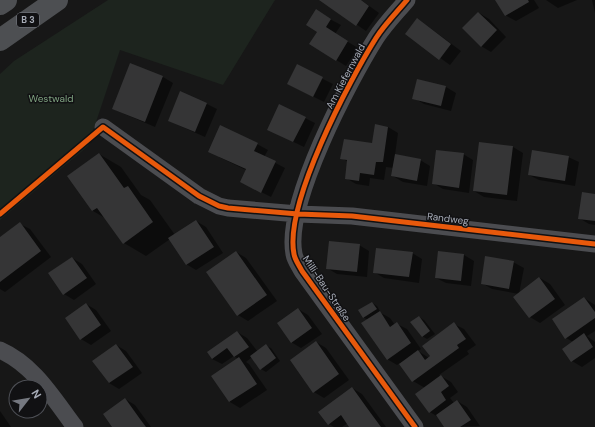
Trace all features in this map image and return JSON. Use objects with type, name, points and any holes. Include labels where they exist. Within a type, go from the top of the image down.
[{"type":"main road","points":[[0,4],[6,0]]},
{"type":"main road","name":"B 3","points":[[0,40],[57,0]]},
{"type":"street","name":"Am Kiefernwald","points":[[298,214],[312,166],[335,115],[377,37],[407,0]]},
{"type":"street","points":[[103,127],[199,196],[219,206],[236,210],[298,214]]},
{"type":"street","name":"Randweg","points":[[298,214],[352,216],[595,244]]},
{"type":"street","name":"Milli-Bau-Straße","points":[[298,214],[293,240],[294,255],[298,263],[415,427]]},
{"type":"street","points":[[0,350],[19,360],[34,373],[75,427]]},
{"type":"green space","name":"Westwald","points":[[108,0],[275,0],[223,85],[120,50],[88,146],[0,220],[0,74],[14,61]]},
{"type":"building","points":[[319,0],[361,0],[369,6],[356,26]]},
{"type":"building","points":[[495,0],[528,0],[529,2],[505,16]]},
{"type":"building","points":[[316,9],[331,19],[326,27],[348,41],[336,61],[309,44],[317,32],[306,25]]},
{"type":"building","points":[[478,12],[497,30],[481,47],[462,28]]},
{"type":"building","points":[[417,18],[451,44],[439,60],[405,34]]},
{"type":"building","points":[[130,63],[163,76],[145,122],[112,109]]},
{"type":"building","points":[[297,64],[323,77],[313,97],[287,84]]},
{"type":"building","points":[[417,79],[446,86],[441,106],[412,99]]},
{"type":"building","points":[[180,91],[207,103],[195,132],[168,121]]},
{"type":"building","points":[[279,104],[306,117],[293,142],[267,130]]},
{"type":"building","points":[[375,124],[388,127],[383,162],[376,162],[374,175],[360,173],[359,181],[345,179],[347,160],[340,159],[344,139],[372,143]]},
{"type":"building","points":[[220,125],[258,143],[254,151],[276,161],[261,193],[240,182],[246,169],[208,152]]},
{"type":"building","points":[[479,142],[513,146],[507,195],[473,191]]},
{"type":"building","points":[[436,150],[464,153],[459,188],[432,184]]},
{"type":"building","points":[[532,150],[569,156],[565,181],[528,175]]},
{"type":"building","points":[[99,153],[124,188],[128,186],[153,222],[123,244],[97,208],[92,211],[67,176]]},
{"type":"building","points":[[395,154],[421,159],[417,181],[391,176]]},
{"type":"building","points":[[582,192],[595,194],[595,221],[578,219]]},
{"type":"building","points":[[196,220],[214,247],[186,265],[168,238]]},
{"type":"building","points":[[20,222],[41,251],[0,282],[0,237]]},
{"type":"building","points":[[329,241],[360,244],[357,272],[326,269]]},
{"type":"building","points":[[376,248],[413,252],[409,277],[373,273]]},
{"type":"building","points":[[236,251],[267,295],[237,316],[206,272]]},
{"type":"building","points":[[438,251],[464,254],[461,281],[435,278]]},
{"type":"building","points":[[485,256],[514,261],[509,289],[481,284]]},
{"type":"building","points":[[72,257],[87,278],[63,295],[48,273]]},
{"type":"building","points":[[539,277],[555,299],[529,318],[513,297]]},
{"type":"building","points":[[584,297],[595,312],[595,318],[565,339],[552,319]]},
{"type":"building","points":[[372,302],[377,309],[363,318],[358,310]]},
{"type":"building","points":[[86,303],[101,325],[80,340],[65,318]]},
{"type":"building","points":[[298,308],[312,328],[291,343],[277,323]]},
{"type":"building","points":[[380,311],[390,327],[397,322],[411,343],[387,360],[361,323]]},
{"type":"building","points":[[419,316],[430,331],[422,337],[410,322]]},
{"type":"building","points":[[454,322],[466,339],[457,345],[459,348],[412,382],[399,364],[418,350],[425,360],[430,356],[422,346]]},
{"type":"building","points":[[237,331],[249,347],[234,357],[227,348],[212,359],[207,352]]},
{"type":"building","points":[[584,333],[593,347],[571,362],[562,349]]},
{"type":"building","points":[[316,341],[339,374],[313,393],[290,360]]},
{"type":"building","points":[[116,344],[133,367],[109,383],[92,361]]},
{"type":"building","points":[[266,344],[276,358],[260,370],[250,356]]},
{"type":"building","points":[[239,357],[257,384],[229,402],[211,376]]},
{"type":"building","points":[[441,375],[449,386],[441,392],[446,400],[429,413],[415,394]]},
{"type":"building","points":[[352,387],[381,427],[349,427],[341,415],[328,425],[318,412]]},
{"type":"building","points":[[125,398],[146,427],[112,427],[103,414]]},
{"type":"building","points":[[457,400],[471,420],[460,427],[444,427],[436,415]]},
{"type":"cycle path","points":[[407,0],[376,38],[350,83],[321,143],[308,175],[299,205],[294,232],[294,254],[302,271],[415,427]]},
{"type":"cycle path","points":[[0,214],[103,127],[199,196],[219,206],[298,214],[352,216],[595,244]]}]
